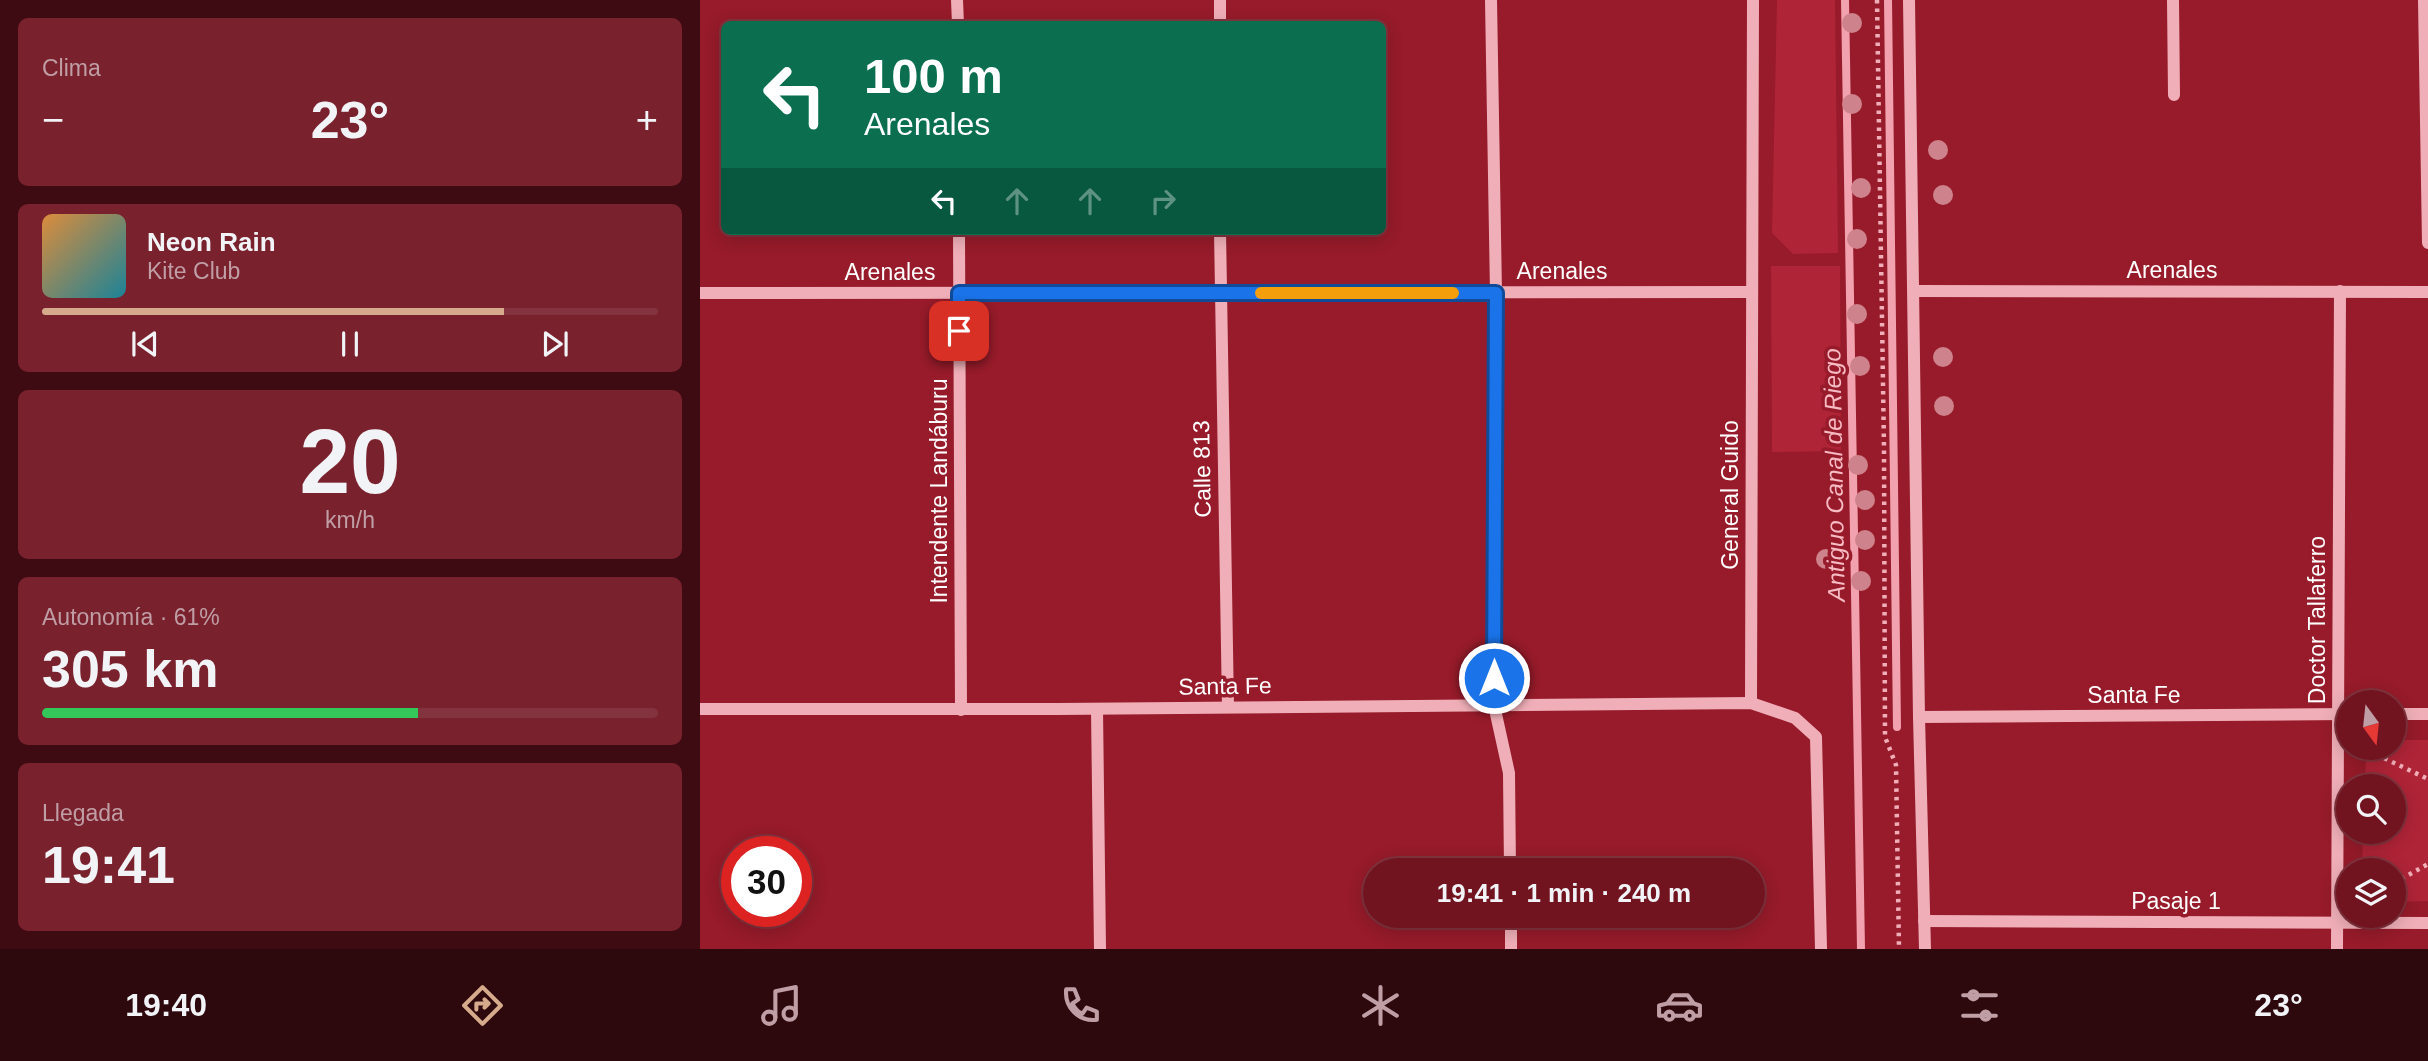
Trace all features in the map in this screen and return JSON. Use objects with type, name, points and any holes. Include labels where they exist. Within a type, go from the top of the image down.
[{"type":"street","points":[[957,0],[958,21]]},
{"type":"street","points":[[1220,0],[1220,21]]},
{"type":"street","points":[[1492,0],[1496,293],[1494,705],[1509,773],[1510,858]]},
{"type":"street","name":"General Guido","points":[[1751,703],[1753,0]]},
{"type":"street","points":[[1909,0],[1925,949]]},
{"type":"street","points":[[2173,0],[2174,95]]},
{"type":"street","points":[[2424,0],[2428,243]]},
{"type":"street","name":"Intendente Landáburu","points":[[959,235],[961,710]]},
{"type":"street","name":"Calle 813","points":[[1220,235],[1228,707]]},
{"type":"street","name":"Arenales","points":[[1915,291],[2428,292]]},
{"type":"street","name":"Arenales","points":[[700,293],[1752,292]]},
{"type":"street","name":"Doctor Tallaferro","points":[[2340,292],[2343,690]]},
{"type":"street","points":[[1751,703],[1795,718],[1816,737],[1821,949]]},
{"type":"street","name":"Santa Fe","points":[[700,709],[961,710],[1751,703]]},
{"type":"street","points":[[1097,709],[1100,949]]},
{"type":"street","name":"Santa Fe","points":[[1919,717],[2336,714]]},
{"type":"street","points":[[2406,714],[2428,714]]},
{"type":"street","name":"Doctor Tallaferro","points":[[2339,858],[2342,760]]},
{"type":"street","name":"Pasaje 1","points":[[1924,921],[2336,922]]},
{"type":"street","name":"Pasaje 1","points":[[2406,923],[2428,923]]},
{"type":"street","points":[[1511,928],[1511,949]]},
{"type":"street","name":"Doctor Tallaferro","points":[[2337,928],[2337,949]]},
{"type":"path","points":[[1877,0],[1884,447],[1885,737],[1896,765],[1899,949]]},
{"type":"path","points":[[2389,760],[2428,779]]},
{"type":"path","points":[[2406,876],[2428,864]]},
{"type":"shaded area","points":[[1777,0],[1835,0],[1838,253],[1793,254],[1772,233]]},
{"type":"shaded area","points":[[1771,266],[1840,266],[1841,451],[1772,452]]},
{"type":"shaded area","points":[[2406,740],[2428,740],[2428,901],[2406,902],[2406,858],[2362,858],[2363,844],[2406,844],[2406,774],[2365,774],[2366,760],[2406,760]]},
{"type":"waterway","name":"Antiguo Canal de Riego","points":[[1845,0],[1861,949]]},
{"type":"waterway","points":[[1888,0],[1897,727]]},
{"type":"slow traffic","points":[[1261,293],[1453,293]]},
{"type":"route","points":[[959,331],[959,293],[1496,293],[1494,678]]}]
